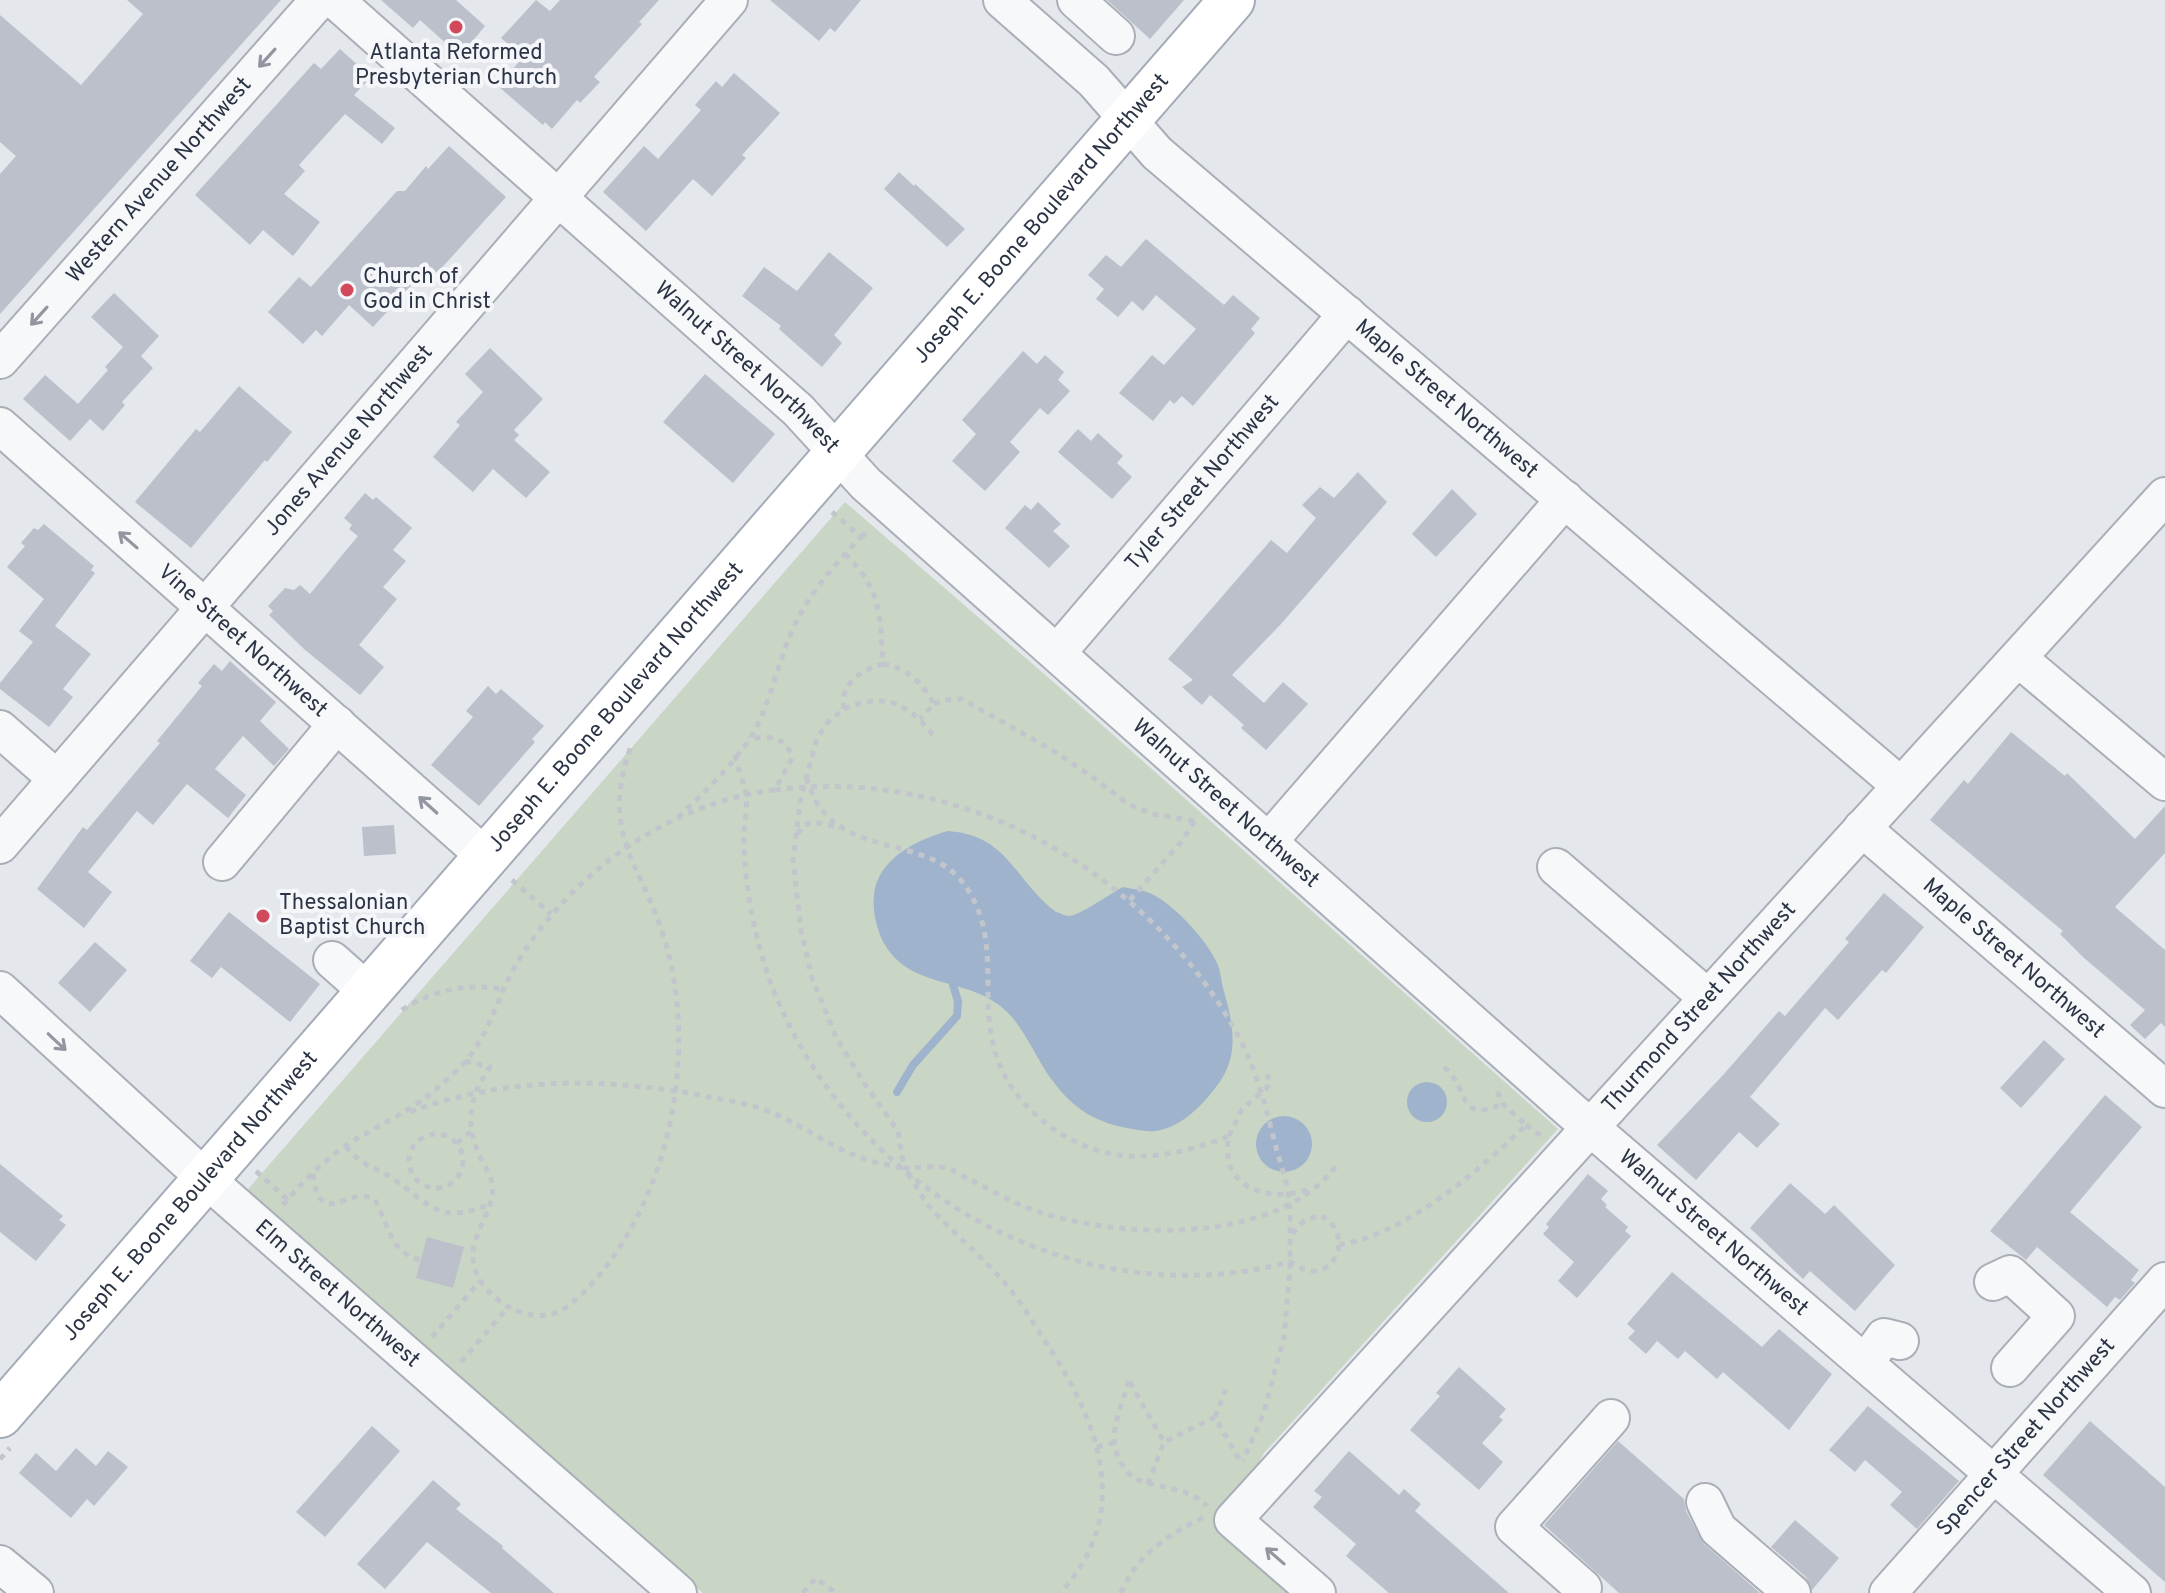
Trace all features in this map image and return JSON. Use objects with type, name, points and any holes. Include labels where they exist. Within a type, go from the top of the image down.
[{"type":"main road","name":"Joseph E. Boone Boulevard Northwest","points":[[0,1415],[206,1179],[380,1004],[838,453],[1232,0]]},
{"type":"street","name":"Western Avenue Northwest","points":[[0,360],[319,0]]},
{"type":"street","name":"Walnut Street Northwest","points":[[335,0],[798,410],[866,484],[1591,1127],[2132,1593]]},
{"type":"street","name":"Jones Avenue Northwest","points":[[0,845],[729,0]]},
{"type":"street","name":"Maple Street Northwest","points":[[1002,0],[1094,81],[1157,153],[1901,786]]},
{"type":"street","points":[[1076,0],[1116,36]]},
{"type":"street","name":"Tyler Street Northwest","points":[[1057,653],[1347,314]]},
{"type":"street","name":"Vine Street Northwest","points":[[0,426],[497,866]]},
{"type":"street","name":"Thurmond Street Northwest","points":[[1317,1593],[1233,1520],[2165,496]]},
{"type":"street","points":[[1269,841],[1565,499]]},
{"type":"street","points":[[2018,658],[2161,771]]},
{"type":"street","points":[[222,862],[337,724]]},
{"type":"street","points":[[0,729],[57,779]]},
{"type":"street","name":"Maple Street Northwest","points":[[1862,828],[2165,1089]]},
{"type":"street","points":[[1556,867],[1708,998]]},
{"type":"street","points":[[332,960],[380,1004]]},
{"type":"street","name":"Elm Street Northwest","points":[[0,990],[206,1179],[678,1593]]},
{"type":"street","points":[[1993,1282],[2010,1274],[2056,1316],[2021,1356],[2076,1381]]},
{"type":"street","name":"Spencer Street Northwest","points":[[1888,1593],[2165,1281]]},
{"type":"street","points":[[1865,1363],[1884,1337],[1900,1341]]},
{"type":"street","points":[[1583,1588],[1514,1527],[1611,1418]]},
{"type":"street","points":[[1705,1502],[1718,1529],[1792,1593]]},
{"type":"street","points":[[0,1564],[35,1593]]},
{"type":"path","points":[[674,821],[696,800],[758,725],[793,628],[811,596],[861,537],[825,507]]},
{"type":"path","points":[[845,554],[859,568],[875,593],[883,664]]},
{"type":"path","points":[[844,709],[842,702],[852,680],[862,671],[883,664],[896,666],[921,683],[934,704]]},
{"type":"path","points":[[920,719],[934,704],[962,699],[1057,753],[1128,804],[1152,814],[1195,821],[1181,842],[1130,900]]},
{"type":"path","points":[[933,735],[914,712],[885,700],[859,702],[844,709],[829,721],[817,738],[806,777],[793,860],[801,931],[812,978],[842,1047],[898,1131],[904,1168],[934,1212],[1017,1298],[1067,1373],[1086,1412],[1103,1475],[1100,1521],[1090,1549],[1073,1579],[1060,1593]]},
{"type":"path","points":[[748,739],[765,736],[779,739],[789,748],[792,758],[775,790]]},
{"type":"path","points":[[465,1061],[490,1067],[474,1092],[470,1107],[477,1151],[492,1180],[493,1192],[476,1234],[472,1258],[480,1281],[509,1306],[536,1316],[553,1314],[569,1306],[600,1275],[619,1248],[648,1193],[661,1155],[676,1090],[678,1050],[674,980],[655,910],[620,830],[619,787],[635,737]]},
{"type":"path","points":[[735,755],[746,794],[746,875],[760,942],[775,991],[812,1066],[850,1118],[942,1201],[1008,1237],[1050,1255],[1145,1273],[1210,1275],[1257,1271],[1290,1262],[1307,1271],[1316,1271],[1326,1266],[1339,1245],[1340,1236],[1334,1224],[1318,1215],[1303,1222],[1290,1236]]},
{"type":"path","points":[[806,777],[819,808],[840,828],[854,837],[937,861],[962,882],[971,895],[985,928],[988,946],[988,1013],[994,1050],[1024,1103],[1040,1118],[1075,1141],[1111,1154],[1146,1156],[1208,1144],[1229,1136]]},
{"type":"path","points":[[281,1208],[313,1173],[346,1146],[441,1085],[465,1061],[484,1036],[515,966],[540,927],[593,872],[627,848],[674,821],[725,800],[775,790],[856,787],[895,791],[964,808],[1032,836],[1087,868],[1130,900],[1164,933],[1205,982],[1237,1033],[1262,1089],[1289,1199],[1290,1262],[1284,1337],[1263,1415],[1236,1474]]},
{"type":"path","points":[[795,838],[803,825],[814,822],[840,828]]},
{"type":"path","points":[[497,866],[551,914]]},
{"type":"path","points":[[380,1004],[412,1003],[449,990],[475,986],[504,990]]},
{"type":"path","points":[[1444,1067],[1454,1075],[1466,1106],[1481,1112],[1503,1104],[1544,1138]]},
{"type":"path","points":[[1267,1074],[1270,1082],[1266,1089],[1242,1109],[1229,1136],[1227,1146],[1235,1173],[1254,1191],[1281,1196],[1317,1187]]},
{"type":"path","points":[[394,1118],[448,1097],[474,1092],[576,1082],[626,1083],[676,1090],[756,1106],[795,1122],[869,1161],[904,1168],[946,1168],[1034,1210],[1122,1229],[1170,1232],[1223,1225],[1270,1212],[1303,1197],[1336,1166]]},
{"type":"path","points":[[1339,1245],[1356,1242],[1422,1209],[1461,1183],[1526,1125]]},
{"type":"path","points":[[457,1143],[473,1130]]},
{"type":"path","points":[[434,1134],[450,1137],[457,1143],[462,1168],[452,1182],[435,1188],[418,1181],[409,1165],[412,1148],[418,1141],[434,1134]]},
{"type":"path","points":[[346,1146],[358,1161],[393,1179],[431,1207],[465,1214],[489,1205]]},
{"type":"path","points":[[255,1171],[288,1200]]},
{"type":"path","points":[[313,1173],[315,1189],[325,1203],[334,1204],[363,1195],[375,1200],[396,1246],[411,1258],[421,1260]]},
{"type":"path","points":[[410,1193],[418,1181]]},
{"type":"path","points":[[431,1337],[480,1281]]},
{"type":"path","points":[[461,1363],[509,1306]]},
{"type":"path","points":[[1121,1593],[1139,1562],[1159,1543],[1213,1513],[1200,1499],[1187,1492],[1148,1484],[1128,1473],[1119,1460],[1113,1443],[1114,1427],[1129,1381],[1164,1442]]},
{"type":"path","points":[[1148,1484],[1164,1442],[1215,1417],[1226,1389]]},
{"type":"path","points":[[1215,1417],[1241,1464]]},
{"type":"path","points":[[1097,1447],[1113,1443]]},
{"type":"path","points":[[803,1593],[816,1578],[836,1593]]},
{"type":"green space","points":[[845,502],[1058,686],[1558,1129],[1264,1453],[1226,1523],[1292,1593],[703,1593],[243,1195]]},
{"type":"water","points":[[948,831],[968,834],[997,850],[1056,912],[1074,915],[1123,887],[1161,899],[1196,931],[1218,966],[1231,1023],[1232,1046],[1231,1058],[1221,1080],[1193,1112],[1166,1129],[1153,1131],[1096,1119],[1077,1107],[1060,1090],[1019,1026],[1005,1010],[972,991],[904,966],[891,953],[880,935],[874,912],[875,888],[879,877],[904,850]]},
{"type":"water","points":[[1427,1082],[1441,1088],[1447,1102],[1441,1116],[1427,1122],[1413,1116],[1407,1102],[1413,1088]]},
{"type":"water","points":[[1284,1116],[1304,1124],[1312,1144],[1304,1164],[1284,1172],[1264,1164],[1256,1144],[1264,1124]]},
{"type":"building","points":[[127,0],[281,0],[0,314],[0,174],[16,156],[0,142],[0,15],[81,85],[143,14]]},
{"type":"building","name":"Atlanta Reformed Presbyterian Church","points":[[381,0],[456,0],[485,26],[460,56],[420,20],[413,28]]},
{"type":"building","points":[[536,0],[550,11],[560,0],[659,0],[639,22],[642,24],[594,77],[600,82],[580,103],[577,100],[552,129],[545,122],[543,125],[498,86],[523,57],[501,38]]},
{"type":"building","points":[[770,0],[861,0],[835,32],[830,28],[819,41]]},
{"type":"building","points":[[1107,0],[1184,0],[1150,39]]},
{"type":"building","points":[[340,49],[371,77],[354,95],[395,128],[382,144],[345,114],[299,165],[305,171],[284,194],[320,222],[293,256],[263,230],[250,245],[195,195],[314,63],[321,69]]},
{"type":"building","points":[[734,73],[780,113],[742,155],[746,158],[712,196],[693,179],[646,231],[603,192],[644,146],[658,159],[701,110],[695,105],[716,81],[722,87]]},
{"type":"building","points":[[449,146],[506,197],[437,273],[429,266],[373,327],[349,305],[322,336],[316,330],[303,344],[268,312],[299,277],[311,287],[397,191],[405,191],[426,166],[428,169]]},
{"type":"building","points":[[899,172],[965,229],[947,247],[884,189]]},
{"type":"building","points":[[1146,239],[1224,305],[1233,295],[1260,318],[1251,329],[1255,333],[1193,406],[1182,396],[1174,404],[1170,400],[1153,421],[1119,393],[1152,355],[1164,365],[1196,329],[1156,295],[1143,311],[1132,301],[1118,317],[1096,299],[1104,289],[1088,275],[1106,255],[1121,267]]},
{"type":"building","points":[[829,252],[873,288],[834,335],[842,343],[822,367],[779,329],[781,326],[742,296],[764,267],[797,291]]},
{"type":"building","points":[[114,293],[159,336],[141,356],[153,368],[122,402],[125,405],[103,431],[90,419],[70,441],[23,399],[45,375],[78,404],[108,370],[105,367],[123,347],[91,317]]},
{"type":"building","points":[[490,348],[543,399],[514,430],[519,435],[514,440],[550,472],[526,498],[493,469],[473,492],[433,457],[460,425],[456,422],[483,392],[465,374]]},
{"type":"building","points":[[1023,351],[1037,364],[1045,355],[1064,372],[1058,380],[1070,391],[1048,415],[1040,408],[1010,442],[1020,452],[985,491],[952,461],[976,434],[962,420]]},
{"type":"building","points":[[705,374],[775,434],[733,483],[663,422]]},
{"type":"building","points":[[239,386],[292,432],[191,548],[135,502],[196,429],[200,432]]},
{"type":"building","points":[[1078,429],[1091,441],[1098,433],[1123,456],[1117,463],[1132,477],[1112,499],[1058,452]]},
{"type":"building","points":[[1358,472],[1387,502],[1281,624],[1232,675],[1264,703],[1283,682],[1308,704],[1266,750],[1241,728],[1244,725],[1210,695],[1202,705],[1182,687],[1193,680],[1168,659],[1271,540],[1287,553],[1316,518],[1302,505],[1320,487],[1334,498]]},
{"type":"building","points":[[1452,489],[1477,514],[1436,557],[1412,534]]},
{"type":"building","points":[[365,493],[373,500],[376,497],[412,528],[393,550],[406,561],[383,587],[397,599],[359,645],[384,667],[360,695],[304,649],[269,615],[273,611],[268,606],[285,588],[294,590],[300,585],[310,594],[358,536],[349,529],[352,525],[344,518]]},
{"type":"building","points":[[1038,502],[1061,524],[1053,531],[1070,546],[1049,568],[1005,528],[1025,505],[1031,510]]},
{"type":"building","points":[[44,524],[94,566],[91,570],[95,573],[55,626],[91,654],[63,689],[73,697],[49,727],[0,689],[0,683],[33,642],[19,631],[44,599],[7,567],[25,546],[21,543],[34,528],[38,530]]},
{"type":"building","points":[[230,661],[276,702],[260,721],[289,749],[274,766],[243,736],[215,769],[246,795],[228,818],[187,784],[153,825],[137,811],[88,872],[112,892],[84,928],[37,889],[83,827],[87,830],[160,743],[157,741],[202,686],[198,683],[214,664],[222,671]]},
{"type":"building","points":[[488,686],[496,694],[501,689],[544,726],[532,739],[535,742],[479,806],[431,765],[473,717],[466,711]]},
{"type":"building","points":[[2011,732],[2065,776],[2067,773],[2135,839],[2165,806],[2165,853],[2115,907],[2165,950],[2165,1027],[2161,1023],[2145,1039],[2130,1025],[2145,1010],[2083,957],[2060,934],[2063,931],[1930,820],[1964,780],[1968,784]]},
{"type":"building","points":[[394,825],[396,854],[364,856],[362,827]]},
{"type":"building","points":[[1884,893],[1924,927],[1886,973],[1882,970],[1838,1020],[1825,1008],[1750,1097],[1780,1124],[1757,1148],[1739,1132],[1696,1180],[1657,1145],[1779,1011],[1785,1016],[1849,942],[1845,939]]},
{"type":"building","points":[[229,912],[320,984],[290,1022],[221,967],[212,978],[190,961]]},
{"type":"building","points":[[95,942],[127,970],[90,1012],[58,983]]},
{"type":"building","points":[[2044,1040],[2065,1059],[2021,1108],[2000,1088]]},
{"type":"building","points":[[2105,1095],[2142,1127],[2070,1212],[2139,1270],[2131,1280],[2135,1283],[2120,1300],[2115,1297],[2107,1307],[2037,1247],[2026,1260],[1990,1231]]},
{"type":"building","points":[[0,1164],[63,1216],[59,1220],[66,1225],[36,1261],[0,1232]]},
{"type":"building","points":[[1588,1174],[1608,1191],[1601,1199],[1607,1205],[1605,1207],[1628,1227],[1625,1231],[1631,1236],[1577,1298],[1558,1281],[1574,1262],[1543,1234],[1549,1227],[1546,1224]]},
{"type":"building","points":[[1790,1183],[1825,1214],[1834,1205],[1895,1265],[1855,1311],[1810,1271],[1803,1279],[1750,1228]]},
{"type":"building","points":[[427,1237],[464,1247],[453,1288],[416,1278]]},
{"type":"building","points":[[1672,1272],[1762,1347],[1779,1329],[1832,1374],[1789,1430],[1723,1372],[1717,1379],[1685,1351],[1678,1359],[1657,1341],[1646,1354],[1628,1338],[1635,1331],[1627,1324]]},
{"type":"building","points":[[1459,1367],[1506,1409],[1499,1417],[1503,1420],[1482,1443],[1503,1462],[1479,1490],[1410,1430],[1440,1396],[1436,1393]]},
{"type":"building","points":[[1868,1406],[1959,1481],[1917,1529],[1890,1505],[1902,1492],[1865,1460],[1855,1472],[1829,1450]]},
{"type":"building","points":[[2090,1421],[2165,1487],[2165,1582],[2043,1475]]},
{"type":"building","points":[[372,1426],[400,1451],[325,1537],[296,1512]]},
{"type":"building","points":[[1618,1441],[1684,1499],[1686,1511],[1704,1544],[1760,1593],[1619,1593],[1544,1525]]},
{"type":"building","points":[[76,1448],[96,1466],[108,1451],[128,1467],[94,1506],[87,1499],[71,1518],[19,1473],[36,1453],[56,1471]]},
{"type":"building","points":[[1349,1451],[1399,1495],[1404,1489],[1421,1504],[1415,1511],[1509,1593],[1389,1593],[1346,1556],[1356,1544],[1313,1507],[1322,1497],[1314,1491]]},
{"type":"building","points":[[433,1480],[461,1504],[456,1509],[503,1546],[554,1593],[491,1593],[427,1542],[385,1589],[357,1564]]},
{"type":"building","points":[[1795,1520],[1839,1558],[1812,1590],[1806,1577],[1771,1547]]},
{"type":"waterway","points":[[897,1092],[913,1065],[957,1016],[958,1001],[953,985]]},
{"type":"place","name":"Atlanta Reformed Presbyterian Church","points":[[456,27]]},
{"type":"place","name":"Church of God in Christ","points":[[347,290]]},
{"type":"place","name":"Thessalonian Baptist Church","points":[[263,916]]}]
